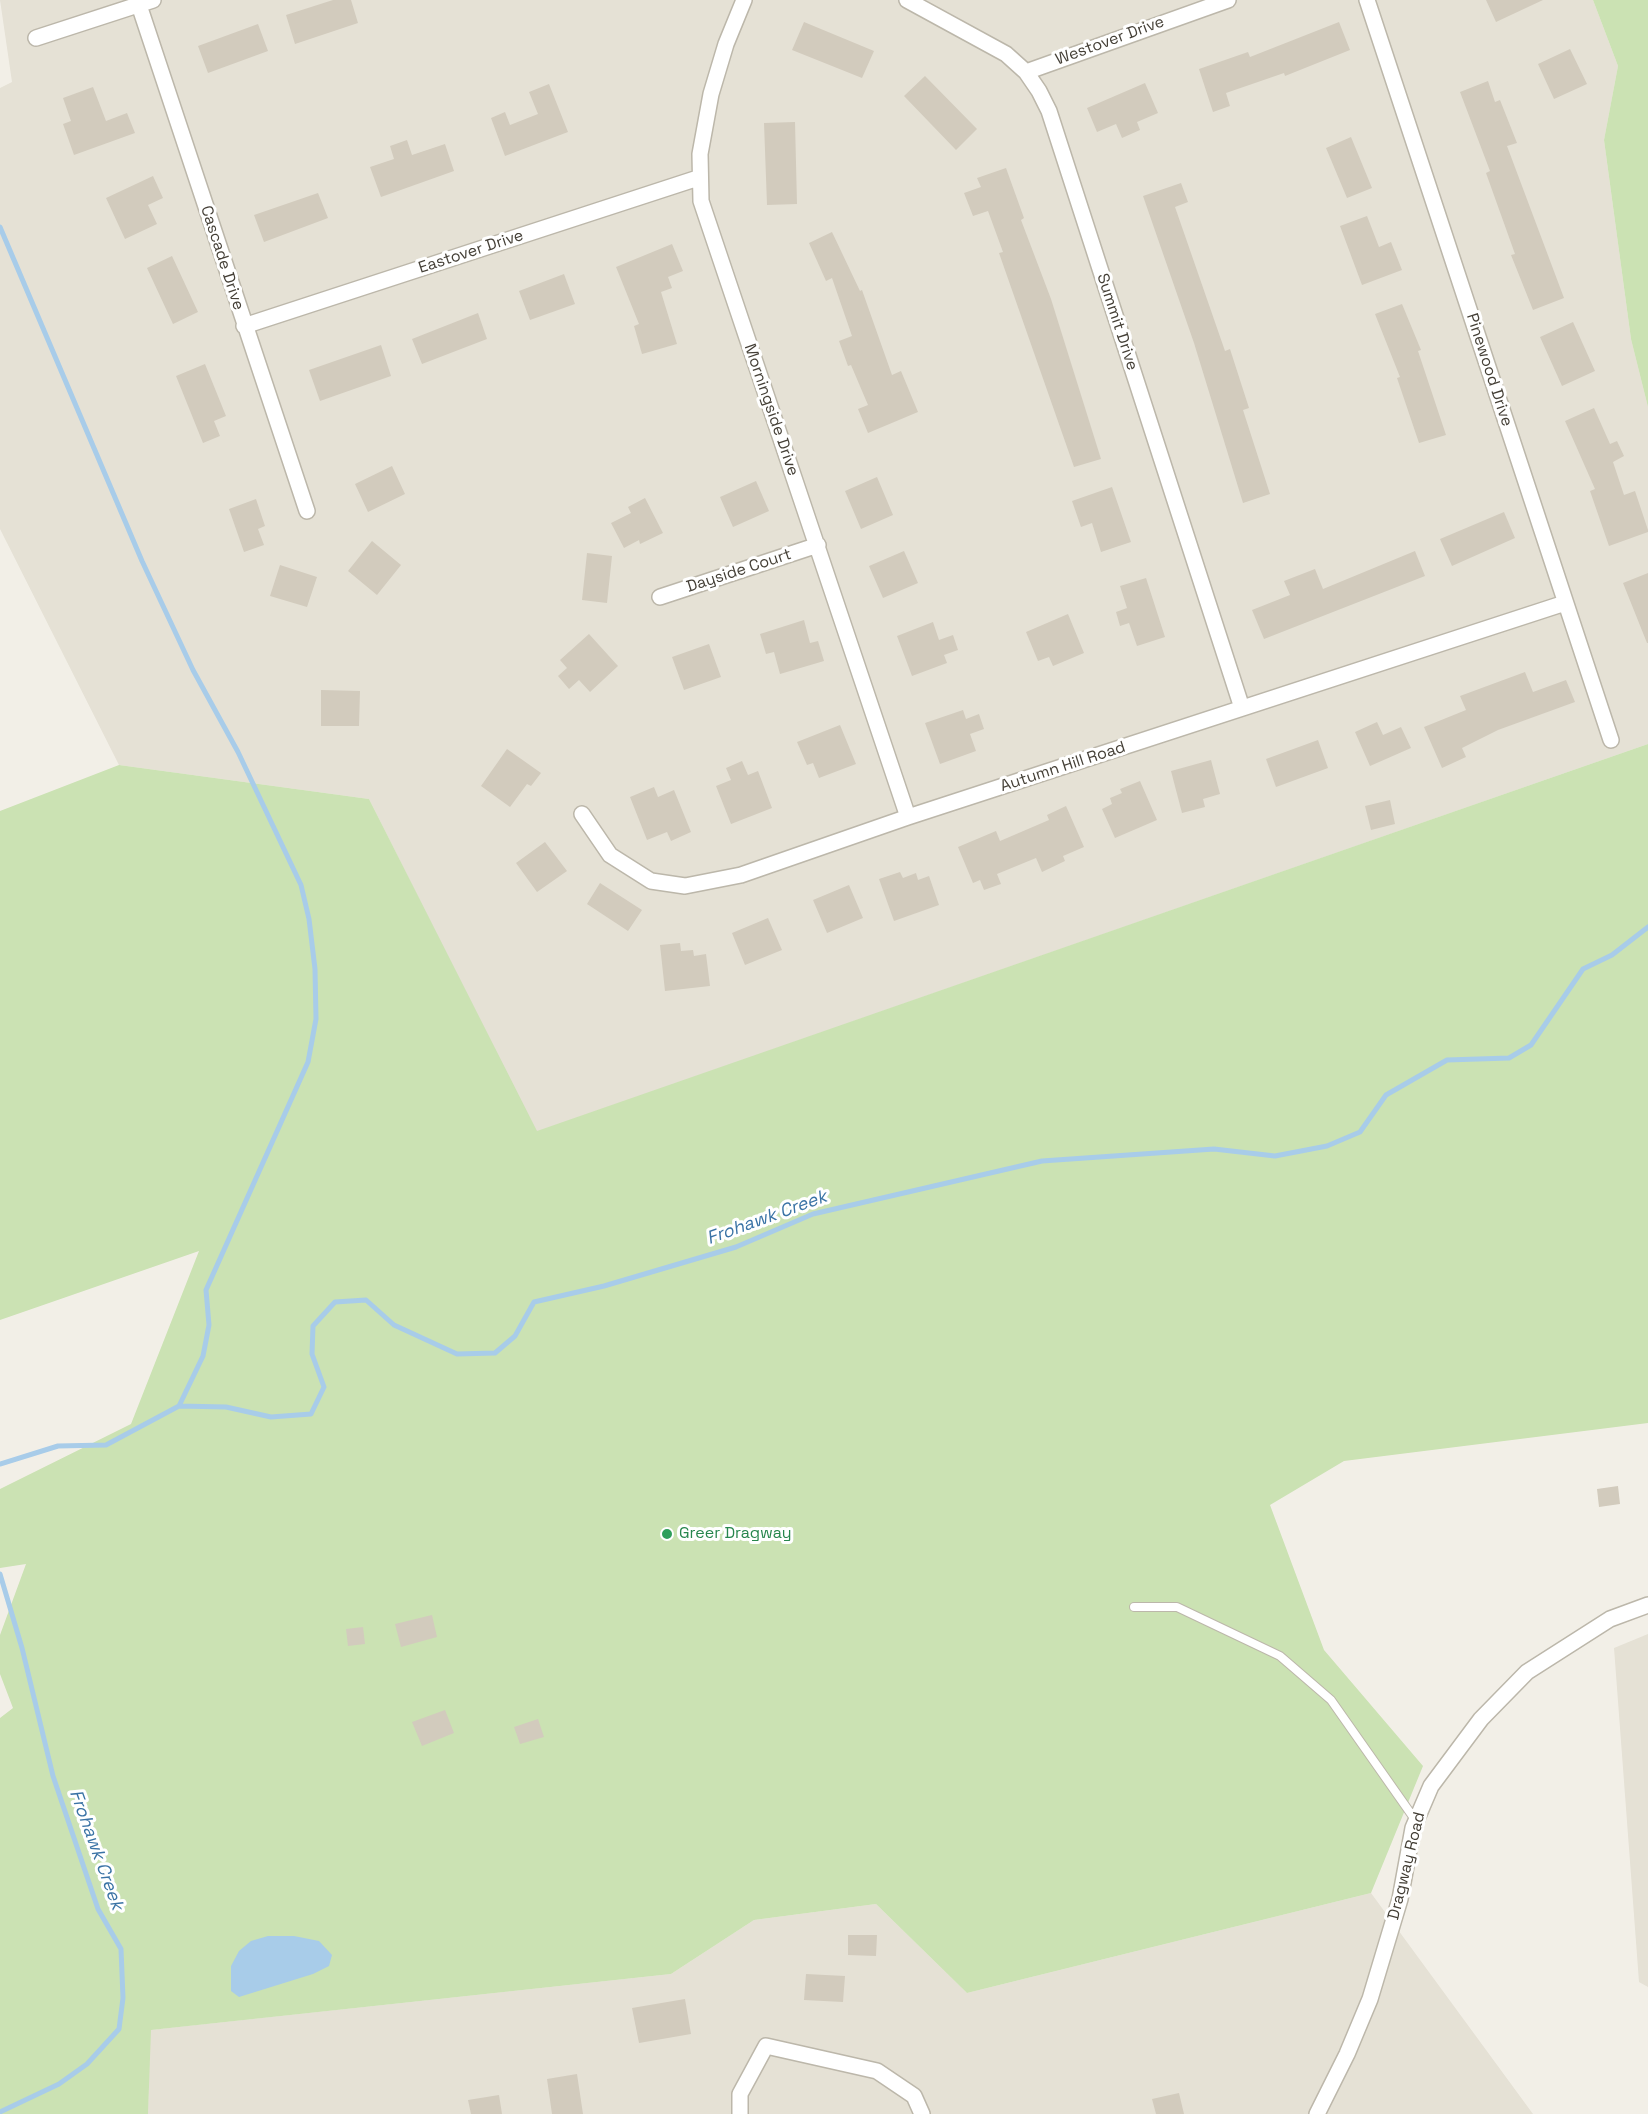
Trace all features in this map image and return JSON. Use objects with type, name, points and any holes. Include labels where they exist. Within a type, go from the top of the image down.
[{"type":"street","name":"Morningside Drive","points":[[744,0],[726,44],[711,94],[700,154],[698,178],[701,201],[710,234],[818,544],[908,817]]},
{"type":"street","name":"Summit Drive","points":[[907,0],[1006,54],[1026,72],[1049,111],[1242,708]]},
{"type":"street","name":"Westover Drive","points":[[1026,72],[1228,0]]},
{"type":"street","name":"Pinewood Drive","points":[[1367,0],[1611,740]]},
{"type":"street","points":[[36,38],[146,2]]},
{"type":"street","name":"Cascade Drive","points":[[146,2],[244,326],[307,511]]},
{"type":"street","name":"Eastover Drive","points":[[244,326],[698,178]]},
{"type":"street","name":"Dayside Court","points":[[660,597],[818,544]]},
{"type":"street","name":"Autumn Hill Road","points":[[582,814],[610,855],[651,881],[685,886],[741,875],[908,817],[1565,603]]},
{"type":"street","name":"Dragway Road","points":[[1317,2114],[1347,2054],[1370,1999],[1400,1899],[1416,1821],[1428,1792],[1443,1768],[1481,1719],[1517,1680],[1536,1664],[1610,1619],[1648,1605]]},
{"type":"street","points":[[740,2114],[740,2094],[766,2046],[877,2071],[914,2096],[922,2114]]},
{"type":"lane","points":[[1134,1607],[1177,1607],[1280,1656],[1331,1700],[1416,1821]]},
{"type":"shaded area","points":[[0,0],[1593,0],[1618,66],[1604,140],[1631,339],[1648,407],[1648,744],[536,1132],[369,799],[119,765],[0,529],[0,88],[12,82]]},
{"type":"shaded area","points":[[1648,1634],[1648,1987],[1639,1982],[1614,1648]]},
{"type":"shaded area","points":[[1371,1893],[1533,2114],[148,2114],[150,2030],[671,1974],[754,1920],[876,1904],[967,1993]]},
{"type":"green space","points":[[1593,0],[1648,0],[1648,407],[1631,339],[1604,140],[1618,66]]},
{"type":"green space","points":[[1648,744],[1648,1423],[1344,1461],[1270,1505],[1324,1650],[1423,1766],[1371,1893],[967,1993],[876,1904],[754,1920],[671,1974],[151,2030],[148,2114],[0,2114],[0,1718],[13,1708],[0,1674],[0,1635],[26,1564],[0,1568],[0,1489],[131,1424],[199,1251],[0,1320],[0,811],[119,765],[369,799],[537,1131]]},
{"type":"water","points":[[268,1936],[294,1936],[319,1941],[332,1955],[329,1966],[313,1974],[239,1997],[231,1991],[231,1966],[239,1951],[251,1941]]},
{"type":"building","points":[[333,0],[351,0],[358,23],[295,44],[286,15]]},
{"type":"building","points":[[1486,0],[1543,0],[1496,22]]},
{"type":"building","points":[[804,22],[874,51],[862,78],[792,50]]},
{"type":"building","points":[[1339,22],[1350,50],[1285,76],[1284,73],[1226,93],[1230,106],[1213,112],[1199,69],[1248,52],[1250,57]]},
{"type":"building","points":[[258,24],[268,51],[208,73],[198,46]]},
{"type":"building","points":[[1570,49],[1587,84],[1554,99],[1538,64]]},
{"type":"building","points":[[925,76],[977,129],[956,150],[904,96]]},
{"type":"building","points":[[1488,81],[1495,102],[1500,100],[1517,143],[1507,146],[1564,298],[1533,310],[1511,255],[1515,254],[1486,173],[1490,171],[1460,92]]},
{"type":"building","points":[[1145,83],[1158,113],[1137,122],[1140,130],[1122,138],[1116,124],[1097,132],[1087,108]]},
{"type":"building","points":[[549,84],[568,132],[505,156],[491,118],[505,112],[510,125],[538,114],[529,92]]},
{"type":"building","points":[[93,87],[106,121],[127,113],[135,133],[74,155],[63,124],[71,121],[63,98]]},
{"type":"building","points":[[795,122],[797,204],[767,205],[764,123]]},
{"type":"building","points":[[1351,137],[1372,188],[1347,198],[1326,148]]},
{"type":"building","points":[[407,140],[412,155],[445,144],[454,171],[381,197],[370,167],[394,159],[390,146]]},
{"type":"building","points":[[1006,168],[1024,218],[1021,220],[1051,299],[1101,459],[1074,467],[999,253],[1003,252],[988,211],[973,216],[964,193],[981,187],[977,178]]},
{"type":"building","points":[[153,176],[163,198],[148,205],[157,224],[125,239],[106,198]]},
{"type":"building","points":[[1181,183],[1188,202],[1175,207],[1225,351],[1230,349],[1249,408],[1243,410],[1270,494],[1243,503],[1194,343],[1143,196]]},
{"type":"building","points":[[318,193],[328,218],[264,242],[254,215]]},
{"type":"building","points":[[1367,216],[1379,247],[1391,242],[1402,270],[1362,285],[1340,226]]},
{"type":"building","points":[[832,232],[860,291],[862,290],[892,375],[901,371],[918,412],[868,433],[858,409],[868,405],[851,365],[848,366],[839,341],[852,336],[832,278],[826,281],[809,243]]},
{"type":"building","points":[[672,244],[683,271],[668,277],[672,288],[661,292],[677,344],[642,354],[634,326],[639,324],[616,267]]},
{"type":"building","points":[[172,256],[198,312],[173,324],[147,268]]},
{"type":"building","points":[[564,274],[575,304],[530,320],[519,291]]},
{"type":"building","points":[[1402,304],[1421,350],[1418,351],[1446,435],[1419,443],[1397,378],[1400,377],[1375,314]]},
{"type":"building","points":[[478,313],[487,339],[422,364],[412,339]]},
{"type":"building","points":[[1573,322],[1595,371],[1562,386],[1540,337]]},
{"type":"building","points":[[381,345],[391,376],[320,401],[309,370]]},
{"type":"building","points":[[205,364],[226,416],[214,421],[220,436],[203,443],[176,376]]},
{"type":"building","points":[[1594,408],[1610,444],[1617,441],[1624,456],[1613,462],[1624,495],[1635,491],[1648,530],[1648,532],[1609,546],[1590,491],[1595,489],[1565,421]]},
{"type":"building","points":[[392,466],[405,494],[368,512],[355,484]]},
{"type":"building","points":[[877,477],[893,515],[861,529],[845,491]]},
{"type":"building","points":[[756,481],[769,511],[733,527],[720,497]]},
{"type":"building","points":[[1112,487],[1131,542],[1101,552],[1092,523],[1081,527],[1072,501]]},
{"type":"building","points":[[645,498],[663,533],[640,544],[639,540],[624,548],[611,523],[631,513],[628,507]]},
{"type":"building","points":[[256,499],[265,526],[258,529],[264,545],[244,552],[229,509]]},
{"type":"building","points":[[1504,512],[1515,538],[1452,566],[1440,539]]},
{"type":"building","points":[[372,541],[401,565],[377,595],[348,571]]},
{"type":"building","points":[[904,551],[918,583],[883,598],[869,566]]},
{"type":"building","points":[[1415,551],[1425,576],[1264,639],[1252,610],[1290,595],[1284,581],[1315,569],[1323,589]]},
{"type":"building","points":[[587,553],[612,556],[607,603],[582,600]]},
{"type":"building","points":[[280,565],[317,577],[307,607],[270,596]]},
{"type":"building","points":[[1648,573],[1648,643],[1647,643],[1623,583]]},
{"type":"building","points":[[1146,578],[1165,637],[1137,646],[1129,623],[1120,626],[1116,612],[1127,608],[1120,586]]},
{"type":"building","points":[[1068,614],[1084,653],[1053,666],[1049,657],[1038,661],[1026,632]]},
{"type":"building","points":[[804,620],[810,643],[818,641],[824,661],[780,674],[774,652],[766,654],[760,634]]},
{"type":"building","points":[[933,622],[939,640],[953,635],[958,650],[944,655],[947,663],[912,676],[897,636]]},
{"type":"building","points":[[589,634],[618,666],[590,692],[579,680],[569,689],[558,676],[567,668],[560,660]]},
{"type":"building","points":[[709,644],[721,677],[684,690],[672,657]]},
{"type":"building","points":[[1525,672],[1533,692],[1566,680],[1575,702],[1498,730],[1462,748],[1466,757],[1442,768],[1424,727],[1466,710],[1460,696]]},
{"type":"building","points":[[321,690],[360,691],[359,726],[321,726]]},
{"type":"building","points":[[963,710],[966,719],[979,714],[984,729],[970,734],[976,751],[940,764],[925,723]]},
{"type":"building","points":[[1377,722],[1383,735],[1401,727],[1411,748],[1370,766],[1355,732]]},
{"type":"building","points":[[840,725],[856,764],[819,778],[813,763],[807,765],[797,742]]},
{"type":"building","points":[[1318,740],[1328,768],[1276,787],[1266,759]]},
{"type":"building","points":[[507,749],[541,773],[531,786],[527,784],[510,807],[481,786]]},
{"type":"building","points":[[1211,760],[1220,794],[1203,799],[1205,807],[1182,813],[1171,771]]},
{"type":"building","points":[[742,761],[748,775],[758,771],[772,808],[731,824],[716,786],[731,780],[726,768]]},
{"type":"building","points":[[1140,781],[1157,820],[1115,838],[1102,809],[1112,804],[1110,798],[1122,793],[1120,789]]},
{"type":"building","points":[[654,787],[658,797],[674,790],[691,832],[671,841],[667,832],[647,840],[630,797]]},
{"type":"building","points":[[1390,800],[1395,824],[1371,830],[1365,806]]},
{"type":"building","points":[[1066,806],[1084,847],[1063,856],[1065,861],[1042,872],[1036,858],[997,874],[1001,884],[984,890],[980,880],[973,883],[958,847],[996,831],[1000,841],[1049,820],[1047,815]]},
{"type":"building","points":[[545,842],[567,871],[537,892],[516,863]]},
{"type":"building","points":[[900,872],[903,878],[916,873],[918,880],[929,876],[939,905],[894,921],[879,879]]},
{"type":"building","points":[[600,883],[642,910],[628,931],[587,904]]},
{"type":"building","points":[[849,885],[863,918],[827,933],[813,900]]},
{"type":"building","points":[[768,918],[782,950],[745,965],[732,933]]},
{"type":"building","points":[[680,943],[681,951],[693,950],[694,956],[706,954],[710,986],[665,991],[660,945]]},
{"type":"building","points":[[1618,1486],[1620,1504],[1599,1507],[1597,1489]]},
{"type":"building","points":[[432,1615],[437,1637],[401,1647],[395,1624]]},
{"type":"building","points":[[363,1627],[365,1644],[348,1646],[346,1629]]},
{"type":"building","points":[[445,1710],[454,1733],[422,1746],[412,1722]]},
{"type":"building","points":[[538,1719],[544,1737],[520,1744],[514,1727]]},
{"type":"building","points":[[848,1935],[877,1935],[876,1956],[848,1955]]},
{"type":"building","points":[[806,1974],[845,1976],[843,2002],[804,2000]]},
{"type":"building","points":[[685,1999],[691,2034],[639,2043],[632,2008]]},
{"type":"building","points":[[577,2074],[583,2114],[552,2114],[547,2079]]},
{"type":"building","points":[[1179,2093],[1184,2114],[1156,2114],[1152,2099]]},
{"type":"building","points":[[499,2095],[502,2114],[471,2114],[468,2100]]},
{"type":"waterway","points":[[0,227],[142,561],[193,670],[238,752],[301,885],[309,919],[315,969],[316,1019],[308,1062],[206,1290],[209,1325],[203,1356],[179,1406]]},
{"type":"waterway","name":"Frohawk Creek","points":[[0,1464],[58,1446],[106,1445],[179,1406],[226,1407],[271,1417],[311,1414],[324,1387],[312,1354],[313,1326],[335,1302],[366,1300],[394,1325],[457,1354],[495,1353],[515,1336],[534,1302],[604,1286],[736,1247],[813,1214],[1042,1161],[1214,1149],[1275,1156],[1327,1146],[1360,1132],[1386,1095],[1447,1060],[1509,1058],[1531,1045],[1583,969],[1612,955],[1648,927]]},
{"type":"waterway","name":"Frohawk Creek","points":[[0,1574],[22,1648],[53,1776],[98,1909],[121,1949],[123,1998],[119,2029],[87,2064],[59,2084],[0,2112]]},
{"type":"place","name":"Greer Dragway","points":[[667,1534]]}]
